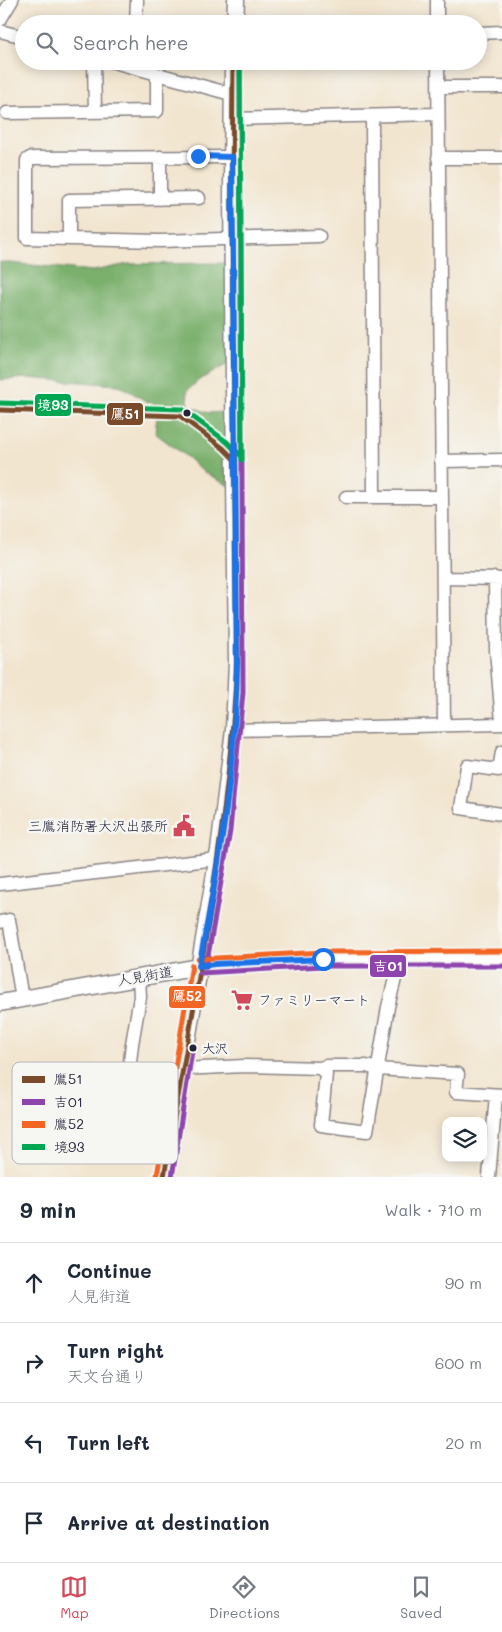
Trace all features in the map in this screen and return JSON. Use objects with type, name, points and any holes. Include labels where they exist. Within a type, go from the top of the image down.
[{"type":"main road","points":[[235,15],[236,0]]},
{"type":"main road","points":[[178,1092],[218,859],[234,730],[237,662],[232,240],[232,70]]},
{"type":"main road","name":"人見街道","points":[[0,1003],[215,964],[400,958],[502,958]]},
{"type":"main road","points":[[164,1177],[166,1164]]},
{"type":"street","points":[[0,20],[12,0]]},
{"type":"street","points":[[136,15],[137,0]]},
{"type":"street","points":[[437,0],[437,15]]},
{"type":"street","points":[[0,31],[15,35]]},
{"type":"street","points":[[487,33],[502,32]]},
{"type":"street","points":[[94,70],[95,112]]},
{"type":"street","points":[[148,70],[231,94]]},
{"type":"street","points":[[438,70],[444,726]]},
{"type":"street","points":[[7,113],[157,111],[157,74]]},
{"type":"street","points":[[438,88],[502,87]]},
{"type":"street","points":[[232,119],[438,114]]},
{"type":"street","points":[[372,116],[374,497]]},
{"type":"street","points":[[160,157],[160,199]]},
{"type":"street","points":[[232,157],[27,160],[27,238],[232,240],[319,236]]},
{"type":"street","points":[[438,158],[502,158]]},
{"type":"street","points":[[69,238],[69,200],[199,198]]},
{"type":"street","points":[[441,461],[502,460]]},
{"type":"street","points":[[346,497],[442,497]]},
{"type":"street","points":[[234,730],[502,723],[496,650],[499,578],[442,578]]},
{"type":"street","points":[[501,814],[461,808],[467,766],[500,770],[502,752]]},
{"type":"street","points":[[0,884],[218,859]]},
{"type":"street","points":[[0,922],[9,920],[22,999]]},
{"type":"street","points":[[400,958],[388,1007],[377,1069],[367,1131],[321,1125],[323,1071],[326,1066],[356,1066],[377,1069],[458,1074],[456,1092],[499,1095],[488,1177]]},
{"type":"street","points":[[130,1062],[140,996],[139,977]]},
{"type":"street","points":[[182,1069],[244,1066],[323,1071]]},
{"type":"green space","points":[[0,262],[93,271],[128,264],[227,263],[231,362],[198,381],[187,391],[189,406],[209,413],[223,412],[226,424],[229,486],[202,471],[155,433],[158,408],[119,385],[27,378],[0,380]]},
{"type":"transit line","name":"鷹51","points":[[178,1098],[218,856],[233,727],[237,662],[232,195],[233,70]]},
{"type":"transit line","name":"吉01","points":[[206,967],[230,831],[243,692],[240,70]]},
{"type":"transit line","name":"境93","points":[[240,70],[242,460]]},
{"type":"transit line","name":"境93","points":[[0,403],[182,409],[227,442],[240,455]]},
{"type":"transit line","name":"鷹51","points":[[0,410],[180,416],[223,448],[235,460]]},
{"type":"transit line","name":"鷹52","points":[[198,959],[323,952],[502,951]]},
{"type":"transit line","name":"鷹52","points":[[176,1062],[192,965]]},
{"type":"transit line","name":"吉01","points":[[200,973],[323,966],[502,966]]},
{"type":"transit line","name":"吉01","points":[[178,1139],[193,1045]]},
{"type":"transit line","name":"鷹52","points":[[157,1176],[159,1164]]},
{"type":"transit line","name":"鷹51","points":[[164,1177],[166,1164]]},
{"type":"transit line","name":"吉01","points":[[172,1177],[174,1164]]},
{"type":"place","name":"三鷹消防署大沢出張所","points":[[184,826]]},
{"type":"place","name":"ファミリーマート","points":[[242,1000]]},
{"type":"place","name":"大沢","points":[[193,1048]]},
{"type":"route","points":[[198,156],[232,157],[237,662],[233,743],[219,850],[199,966],[323,959]]}]
